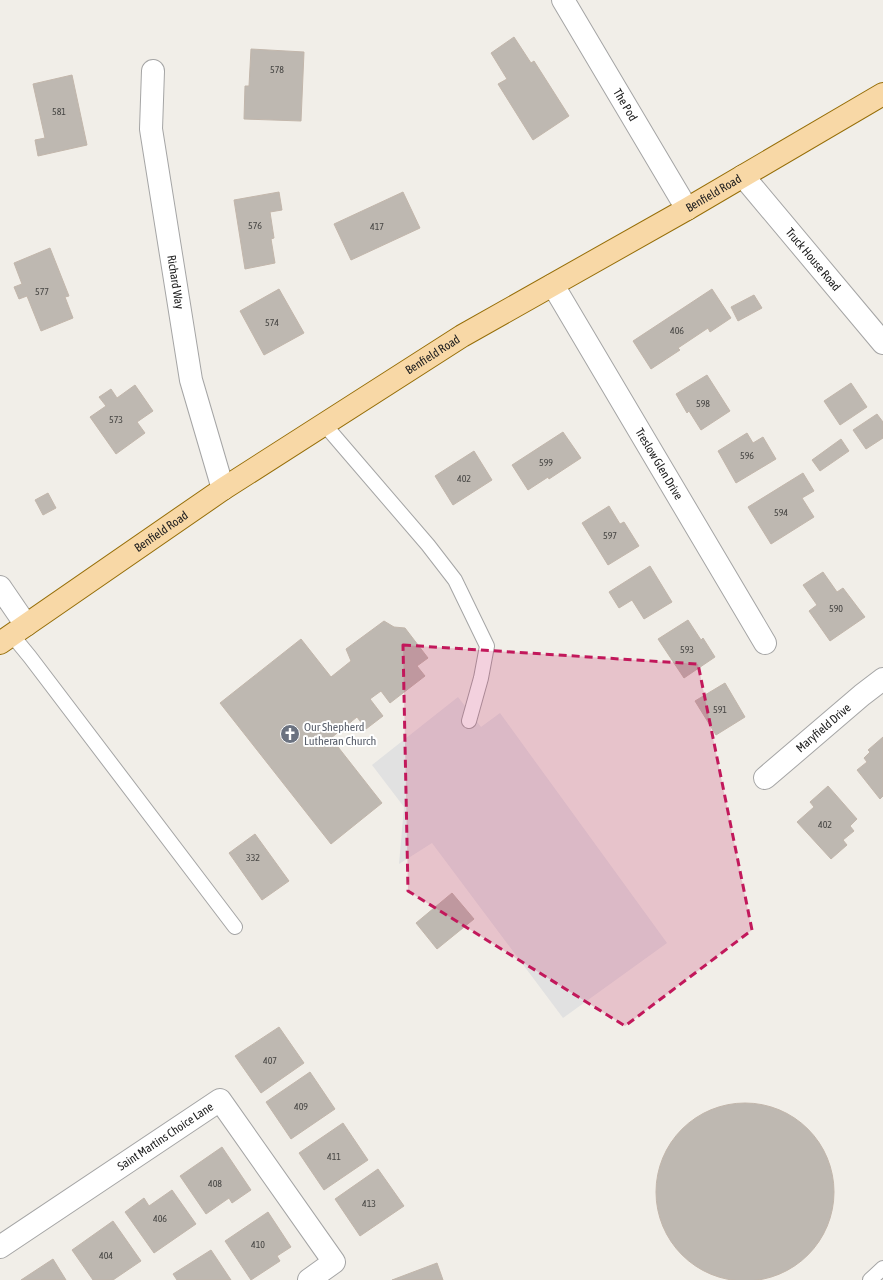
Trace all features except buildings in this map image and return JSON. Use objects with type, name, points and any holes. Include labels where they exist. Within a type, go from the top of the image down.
[{"type":"main road","name":"Benfield Road","points":[[13,634],[223,489],[462,336],[688,209],[883,94]]},
{"type":"street","name":"The Pod","points":[[563,0],[688,209]]},
{"type":"street","name":"Richard Way","points":[[153,71],[151,129],[191,380],[223,489]]},
{"type":"street","name":"Truck House Road","points":[[743,176],[883,343]]},
{"type":"street","name":"Treslow Glen Drive","points":[[553,285],[765,643]]},
{"type":"street","points":[[0,587],[13,634]]},
{"type":"street","name":"Maryfield Drive","points":[[765,778],[862,694],[883,679]]},
{"type":"street","name":"Saint Martins Choice Lane","points":[[0,1247],[220,1100],[334,1262],[310,1280]]},
{"type":"lane","points":[[324,424],[428,545],[455,580],[487,646],[481,678],[469,721]]},
{"type":"lane","points":[[13,634],[234,927]]},
{"type":"lane","points":[[870,1280],[883,1268]]},
{"type":"highlighted area","points":[[403,645],[698,664],[752,930],[625,1026],[408,891]]},
{"type":"shaded area","points":[[458,697],[481,727],[500,713],[667,943],[563,1018],[432,843],[399,864],[404,807],[372,765]]},
{"type":"place","name":"Our Shepherd Lutheran Church","points":[[290,734]]}]
